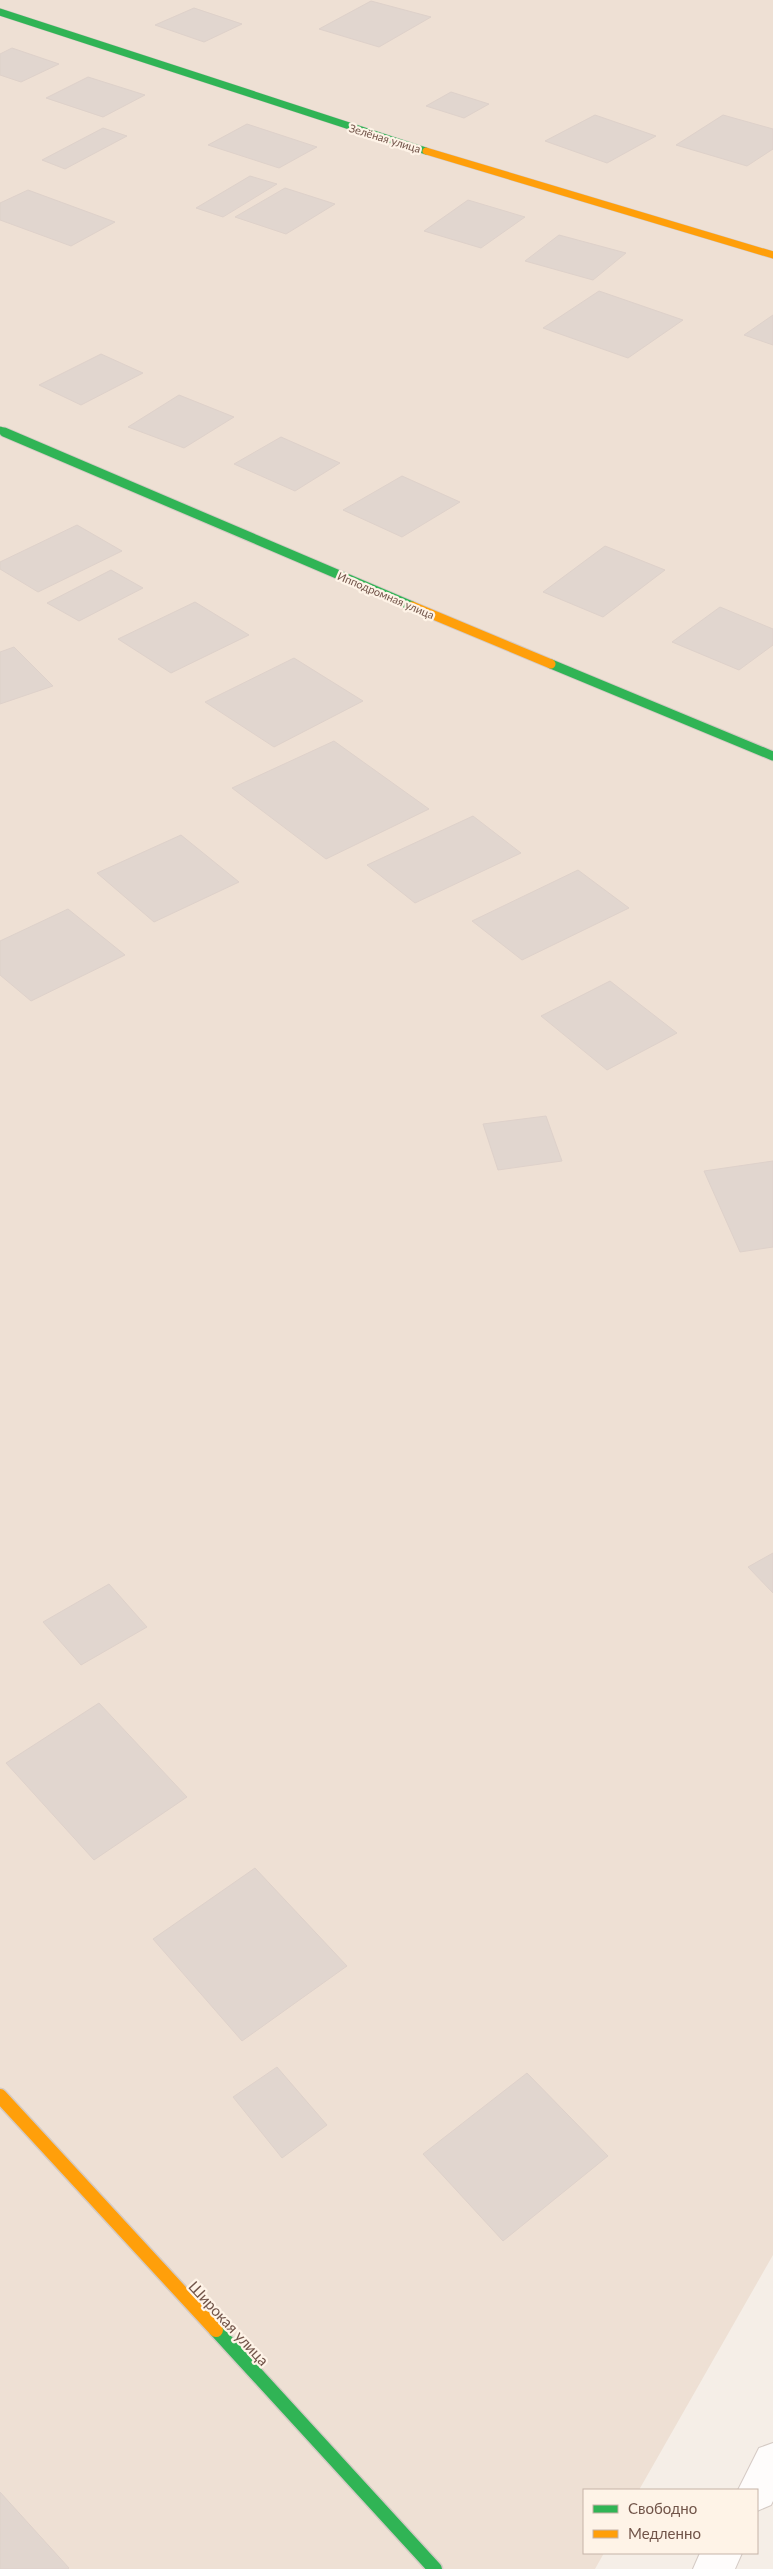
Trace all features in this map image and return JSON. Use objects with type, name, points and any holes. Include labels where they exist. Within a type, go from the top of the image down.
[{"type":"street","name":"Зелёная улица","points":[[0,12],[372,135],[773,255]]},
{"type":"street","name":"Ипподромная улица","points":[[0,430],[379,592],[773,756]]},
{"type":"street","name":"Широкая улица","points":[[0,2096],[436,2569]]},
{"type":"street","points":[[758,2489],[773,2462]]},
{"type":"street","points":[[713,2569],[721,2554]]},
{"type":"shaded area","points":[[0,0],[773,0],[773,2255],[640,2489],[583,2489],[583,2554],[603,2554],[595,2569],[0,2569]]},
{"type":"building","points":[[371,1],[431,17],[379,47],[319,29]]},
{"type":"building","points":[[194,8],[242,24],[204,42],[155,25]]},
{"type":"building","points":[[12,48],[59,64],[21,82],[0,75],[0,54]]},
{"type":"building","points":[[88,77],[145,95],[103,117],[46,98]]},
{"type":"building","points":[[451,92],[489,104],[464,118],[426,106]]},
{"type":"building","points":[[595,115],[656,136],[607,163],[545,141]]},
{"type":"building","points":[[723,115],[773,129],[773,149],[747,166],[676,145]]},
{"type":"building","points":[[247,124],[317,147],[279,168],[208,145]]},
{"type":"building","points":[[103,128],[127,136],[65,169],[42,160]]},
{"type":"building","points":[[250,176],[277,184],[223,217],[196,208]]},
{"type":"building","points":[[285,188],[335,204],[286,234],[235,217]]},
{"type":"building","points":[[28,190],[115,222],[71,246],[0,220],[0,203]]},
{"type":"building","points":[[468,200],[525,217],[481,248],[424,231]]},
{"type":"building","points":[[559,235],[626,253],[593,280],[525,261]]},
{"type":"building","points":[[599,291],[683,320],[628,358],[543,328]]},
{"type":"building","points":[[773,315],[773,345],[744,335]]},
{"type":"building","points":[[101,354],[143,373],[81,405],[39,385]]},
{"type":"building","points":[[179,395],[234,417],[184,448],[128,427]]},
{"type":"building","points":[[281,437],[340,463],[295,491],[234,464]]},
{"type":"building","points":[[402,476],[460,502],[402,537],[343,510]]},
{"type":"building","points":[[77,525],[122,551],[38,592],[0,569],[0,562]]},
{"type":"building","points":[[605,546],[665,570],[603,617],[543,592]]},
{"type":"building","points":[[111,570],[143,588],[79,621],[47,603]]},
{"type":"building","points":[[195,602],[249,635],[171,673],[118,639]]},
{"type":"building","points":[[720,607],[773,629],[773,645],[739,670],[672,642]]},
{"type":"building","points":[[14,647],[53,686],[0,704],[0,652]]},
{"type":"building","points":[[294,658],[363,701],[274,747],[205,702]]},
{"type":"building","points":[[334,741],[429,809],[326,859],[232,788]]},
{"type":"building","points":[[473,816],[521,853],[415,903],[367,865]]},
{"type":"building","points":[[181,835],[239,882],[154,922],[97,873]]},
{"type":"building","points":[[578,870],[629,908],[522,960],[472,921]]},
{"type":"building","points":[[68,909],[125,955],[31,1001],[0,975],[0,941]]},
{"type":"building","points":[[610,981],[677,1033],[607,1070],[541,1016]]},
{"type":"building","points":[[546,1116],[562,1161],[498,1170],[483,1124]]},
{"type":"building","points":[[773,1161],[773,1247],[740,1252],[704,1171]]},
{"type":"building","points":[[773,1553],[773,1593],[748,1567]]},
{"type":"building","points":[[109,1584],[147,1627],[81,1665],[43,1622]]},
{"type":"building","points":[[99,1703],[187,1797],[94,1860],[6,1763]]},
{"type":"building","points":[[255,1868],[347,1966],[242,2041],[153,1939]]},
{"type":"building","points":[[277,2067],[327,2125],[282,2158],[233,2097]]},
{"type":"building","points":[[527,2073],[608,2156],[503,2241],[423,2154]]},
{"type":"building","points":[[0,2492],[69,2568],[68,2569],[0,2569]]},
{"type":"traffic: fast","points":[[0,12],[426,151]]},
{"type":"traffic: fast","points":[[0,430],[412,606]]},
{"type":"traffic: fast","points":[[551,664],[773,756]]},
{"type":"traffic: fast","points":[[216,2330],[435,2569]]},
{"type":"traffic: slow","points":[[426,151],[773,255]]},
{"type":"traffic: slow","points":[[412,606],[551,664]]},
{"type":"traffic: slow","points":[[0,2096],[216,2330]]}]
